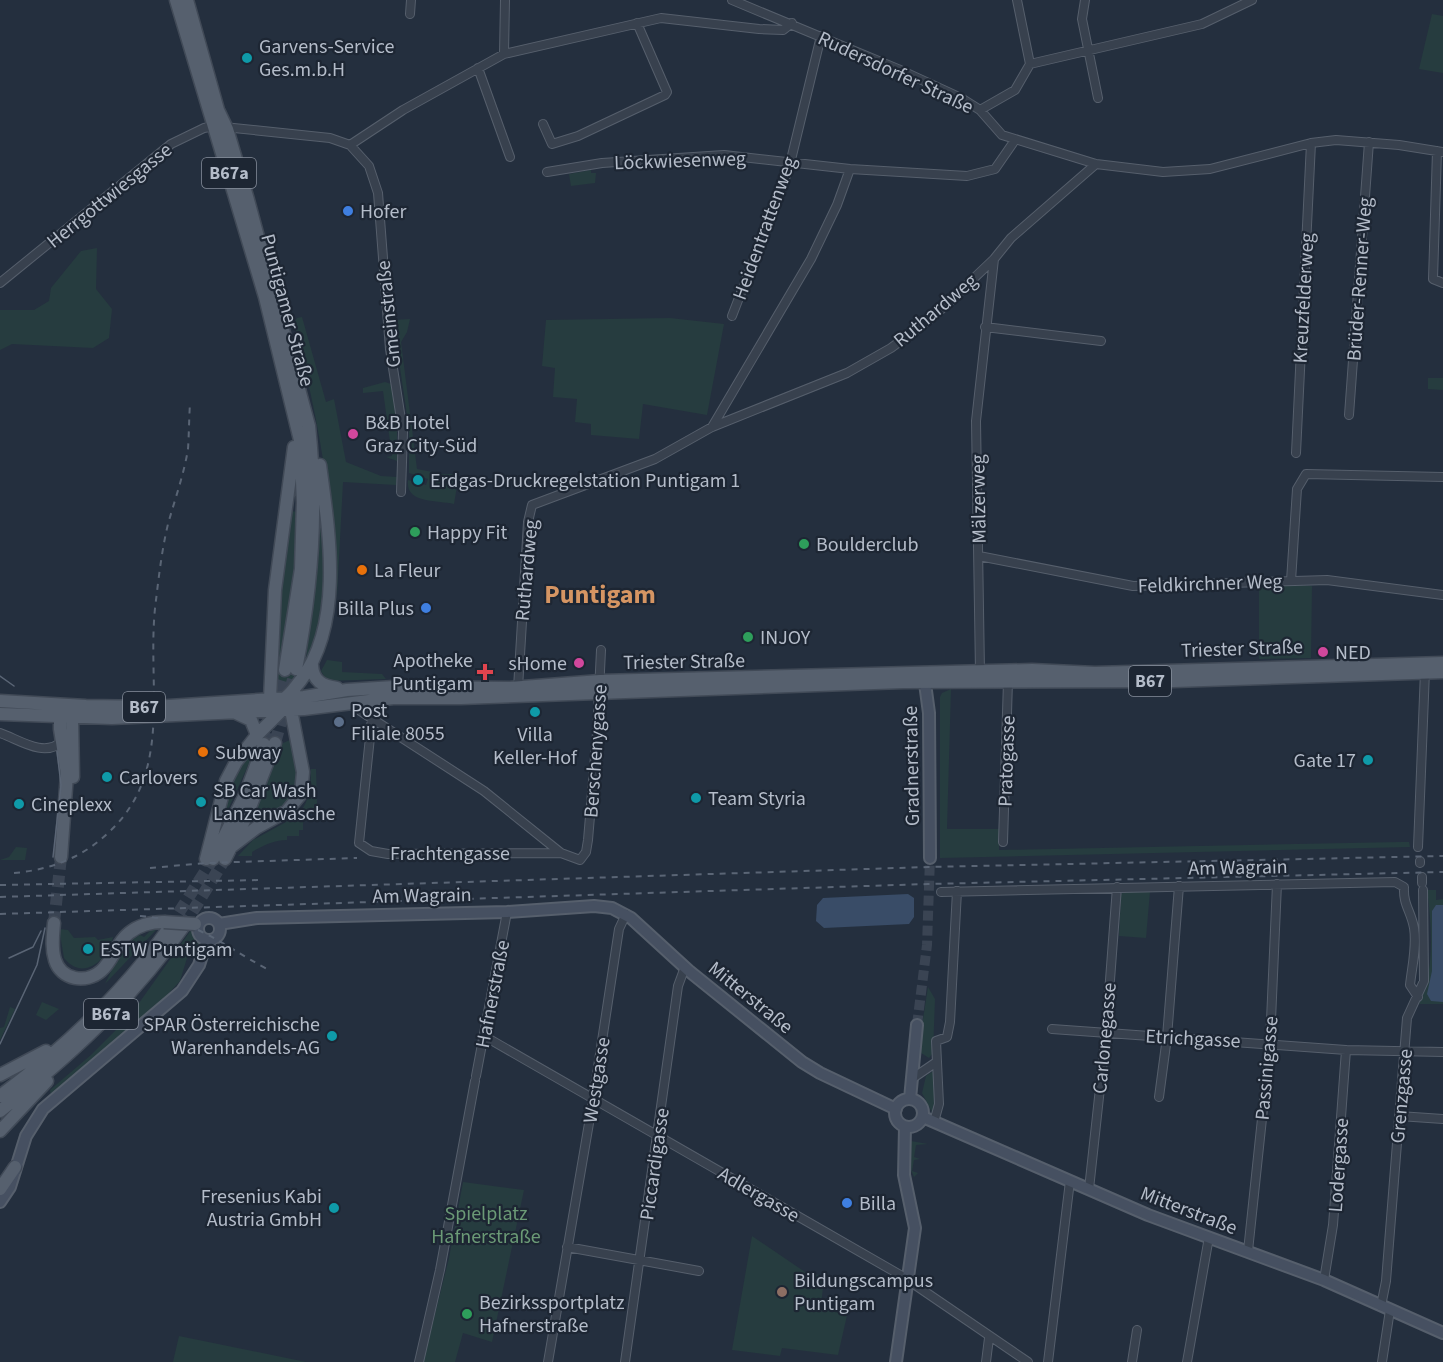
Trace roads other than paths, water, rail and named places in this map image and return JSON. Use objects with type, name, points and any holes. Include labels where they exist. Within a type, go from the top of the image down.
[{"type":"main road","name":"Puntigamer Straße","points":[[176,0],[266,297],[296,418],[302,460],[303,502],[297,637]]},
{"type":"main road","name":"Puntigamer Straße","points":[[187,0],[218,110],[227,129],[309,426],[313,464],[312,564],[297,637]]},
{"type":"main road","points":[[215,859],[256,828],[287,811],[301,794],[303,772],[282,705],[275,590],[293,467],[296,418]]},
{"type":"main road","points":[[215,859],[282,705],[312,665],[325,630],[329,586],[325,501],[320,465],[309,426]]},
{"type":"main road","name":"B67a","points":[[290,669],[297,637]]},
{"type":"main road","name":"Triester Straße","points":[[0,714],[66,718],[234,713],[260,710],[303,697],[347,690],[600,687],[924,678],[1008,681],[1184,681],[1425,668],[1443,663]]},
{"type":"main road","points":[[312,665],[313,673],[321,685],[347,690]]},
{"type":"main road","name":"Triester Straße","points":[[924,678],[980,672],[1039,670],[1095,673],[1425,668],[1443,672]]},
{"type":"main road","name":"Triester Straße","points":[[0,701],[154,707],[348,704],[393,698],[600,687]]},
{"type":"main road","points":[[62,704],[66,718],[73,786],[68,828],[63,841]]},
{"type":"main road","points":[[234,713],[251,720],[266,741]]},
{"type":"main road","points":[[62,857],[67,774],[61,742],[66,718]]},
{"type":"main road","points":[[231,847],[266,741]]},
{"type":"main road","points":[[215,859],[226,781],[236,762],[266,741]]},
{"type":"main road","points":[[54,922],[52,944],[56,964],[66,974],[82,979],[96,975],[105,967],[122,939],[146,924],[192,926]]},
{"type":"main road","name":"B67a","points":[[0,1096],[86,1024],[126,982],[166,925]]},
{"type":"main road","name":"B67a","points":[[0,1110],[61,1061],[129,995],[192,926]]},
{"type":"main road","points":[[0,1076],[39,1056],[67,1034],[86,1024]]},
{"type":"main road","points":[[0,1131],[57,1072],[61,1061]]},
{"type":"main road","points":[[0,1189],[15,1167]]},
{"type":"street","points":[[410,14],[411,0]]},
{"type":"street","points":[[504,54],[505,0]]},
{"type":"street","name":"Rudersdorfer Straße","points":[[732,0],[792,23],[933,85],[980,111],[996,130],[1015,140],[1096,164],[1163,172],[1210,169],[1311,143],[1369,142],[1440,151]]},
{"type":"street","points":[[980,111],[1014,90],[1030,64],[1017,0]]},
{"type":"street","points":[[1085,0],[1082,19],[1098,98]]},
{"type":"street","points":[[1030,64],[1202,24],[1252,0]]},
{"type":"street","points":[[214,126],[227,129],[317,135],[350,145],[403,110],[504,54],[636,23],[667,18],[739,28],[783,30],[792,23]]},
{"type":"street","points":[[543,124],[552,144],[578,136],[666,95],[661,75],[636,23]]},
{"type":"street","name":"Heidentrattenweg","points":[[732,316],[791,161],[820,36]]},
{"type":"street","points":[[478,68],[510,157]]},
{"type":"street","name":"Herrgottwiesgasse","points":[[0,283],[171,144],[190,133],[214,126]]},
{"type":"street","name":"Löckwiesenweg","points":[[547,172],[602,163],[724,155],[850,169],[971,176],[996,169],[1015,140]]},
{"type":"street","name":"Brüder-Renner-Weg","points":[[1349,415],[1369,142]]},
{"type":"street","name":"Kreuzfelderweg","points":[[1296,453],[1311,143]]},
{"type":"street","name":"Gmeinstraße","points":[[350,145],[369,166],[378,193],[390,349],[403,432],[401,492]]},
{"type":"street","points":[[1440,151],[1433,279],[1443,283]]},
{"type":"street","name":"Ruthardweg","points":[[518,688],[528,522],[532,505],[655,459],[712,428],[840,376],[891,348],[915,333],[994,259],[1011,238],[1096,164]]},
{"type":"street","points":[[712,428],[812,259],[837,205],[850,169]]},
{"type":"street","name":"Mälzerweg","points":[[980,672],[976,429],[994,259]]},
{"type":"street","points":[[985,327],[1101,340]]},
{"type":"street","points":[[1291,581],[1297,489],[1306,474],[1314,472],[1373,477],[1443,477]]},
{"type":"street","name":"Feldkirchner Weg","points":[[979,556],[1133,586],[1327,580],[1443,595]]},
{"type":"street","name":"Berschenygasse","points":[[561,853],[580,860],[586,852],[601,650]]},
{"type":"street","points":[[1418,847],[1425,668]]},
{"type":"street","name":"Gradnerstraße","points":[[924,678],[929,713],[930,858]]},
{"type":"street","name":"Pratogasse","points":[[1003,842],[1008,681]]},
{"type":"street","points":[[348,704],[484,791],[561,853]]},
{"type":"street","name":"Frachtengasse","points":[[372,718],[359,843],[371,851],[448,855],[561,853]]},
{"type":"street","points":[[0,733],[33,747],[44,748],[61,742]]},
{"type":"street","name":"Am Wagrain","points":[[941,892],[1386,881],[1404,887],[1404,905],[1413,925],[1414,936],[1414,964],[1410,985],[1418,997]]},
{"type":"street","name":"Grenzgasse","points":[[1382,1362],[1386,1281],[1407,1018],[1418,997],[1425,972],[1422,883]]},
{"type":"street","name":"Passinigasse","points":[[1248,1251],[1270,1043],[1277,884]]},
{"type":"street","points":[[1159,1096],[1167,1037],[1179,886]]},
{"type":"street","name":"Carlonegasse","points":[[1089,1189],[1106,1033],[1117,887]]},
{"type":"street","points":[[934,1122],[939,1104],[936,1041],[947,1037],[950,1022],[957,891]]},
{"type":"street","name":"Am Wagrain","points":[[192,926],[208,918],[216,920],[219,924],[257,918],[507,912],[600,906],[626,914]]},
{"type":"street","name":"Hafnerstraße","points":[[418,1362],[440,1270],[507,912]]},
{"type":"street","name":"Mitterstraße","points":[[626,914],[685,967],[802,1062],[896,1109]]},
{"type":"street","name":"Westgasse","points":[[548,1362],[593,1100],[619,929],[626,914]]},
{"type":"street","points":[[0,1202],[10,1187],[26,1136],[43,1109],[182,991],[199,964],[207,940],[218,935],[219,924]]},
{"type":"street","points":[[192,926],[207,940]]},
{"type":"street","name":"Piccardigasse","points":[[625,1362],[678,986],[685,967]]},
{"type":"street","points":[[910,1099],[916,1025]]},
{"type":"street","name":"Etrichgasse","points":[[1052,1029],[1346,1050],[1443,1052]]},
{"type":"street","name":"Adlergasse","points":[[484,1036],[907,1280],[989,1338],[1028,1362]]},
{"type":"street","name":"Lodergasse","points":[[1324,1280],[1333,1225],[1346,1050]]},
{"type":"street","points":[[913,1078],[936,1063]]},
{"type":"street","points":[[910,1099],[920,1105],[922,1117],[915,1126],[905,1126],[897,1120],[896,1109],[899,1102],[910,1099]]},
{"type":"street","points":[[1399,1116],[1443,1119]]},
{"type":"street","name":"Mitterstraße","points":[[922,1117],[1089,1189],[1324,1280],[1443,1333]]},
{"type":"street","points":[[896,1362],[915,1228],[904,1175],[905,1126]]},
{"type":"street","points":[[1048,1362],[1070,1181]]},
{"type":"street","points":[[1187,1362],[1209,1237]]},
{"type":"street","points":[[567,1247],[699,1271]]},
{"type":"street","points":[[1132,1362],[1137,1330]]},
{"type":"street","points":[[986,1362],[989,1338]]},
{"type":"water","points":[[908,894],[914,898],[914,917],[909,924],[824,928],[816,921],[817,905],[823,898]]},
{"type":"water","points":[[1436,905],[1443,905],[1443,1002],[1431,1001],[1427,994],[1432,971],[1432,911]]},
{"type":"tunnel","points":[[275,743],[296,669]]},
{"type":"tunnel","points":[[264,744],[285,670]]},
{"type":"tunnel","points":[[54,923],[61,857]]},
{"type":"tunnel","points":[[917,1025],[927,945],[930,858]]},
{"type":"tunnel","points":[[169,928],[213,859]]},
{"type":"tunnel","points":[[183,927],[225,859]]},
{"type":"tram line","points":[[0,676],[14,686]]},
{"type":"tram line","points":[[53,857],[61,785],[57,751]]},
{"type":"tram line","points":[[0,1044],[37,965],[45,928]]},
{"type":"tram line","points":[[9,958],[33,947],[41,931]]},
{"type":"railway","points":[[14,873],[52,866],[76,856],[98,842],[129,809],[143,782],[150,753],[153,724],[154,631],[158,581],[168,524],[188,449],[190,403]]},
{"type":"railway","points":[[0,897],[928,867],[1443,856]]},
{"type":"railway","points":[[150,868],[206,863],[357,858]]},
{"type":"railway","points":[[0,914],[928,884],[1443,872]]},
{"type":"railway","points":[[0,885],[261,880]]},
{"type":"railway","points":[[140,916],[178,922],[193,928],[267,969]]},
{"type":"place","name":"Garvens-Service Ges.m.b.H","points":[[247,58]]},
{"type":"place","name":"Hofer","points":[[348,211]]},
{"type":"place","name":"B&B Hotel Graz City-Süd","points":[[353,434]]},
{"type":"place","name":"Erdgas-Druckregelstation Puntigam 1","points":[[418,480]]},
{"type":"place","name":"Happy Fit","points":[[415,532]]},
{"type":"place","name":"Boulderclub","points":[[804,544]]},
{"type":"place","name":"La Fleur","points":[[362,570]]},
{"type":"place","name":"Billa Plus","points":[[426,608]]},
{"type":"place","name":"INJOY","points":[[748,637]]},
{"type":"place","name":"NED","points":[[1323,652]]},
{"type":"place","name":"sHome","points":[[579,663]]},
{"type":"place","name":"Apotheke Puntigam","points":[[485,672]]},
{"type":"place","name":"Villa Keller-Hof","points":[[535,712]]},
{"type":"place","name":"Post Filiale 8055","points":[[339,722]]},
{"type":"place","name":"Subway","points":[[203,752]]},
{"type":"place","name":"Gate 17","points":[[1368,760]]},
{"type":"place","name":"Carlovers","points":[[107,777]]},
{"type":"place","name":"Team Styria","points":[[696,798]]},
{"type":"place","name":"SB Car Wash Lanzenwäsche","points":[[201,802]]},
{"type":"place","name":"Cineplexx","points":[[19,804]]},
{"type":"place","name":"ESTW Puntigam","points":[[88,949]]},
{"type":"place","name":"SPAR Österreichische Warenhandels-AG","points":[[332,1036]]},
{"type":"place","name":"Billa","points":[[847,1203]]},
{"type":"place","name":"Fresenius Kabi Austria GmbH","points":[[334,1208]]},
{"type":"place","name":"Bildungscampus Puntigam","points":[[782,1292]]},
{"type":"place","name":"Bezirkssportplatz Hafnerstraße","points":[[467,1314]]},
{"type":"district","name":"Puntigam","points":[[600,594]]},
{"type":"park label","name":"Spielplatz Hafnerstraße","points":[[486,1224]]}]
